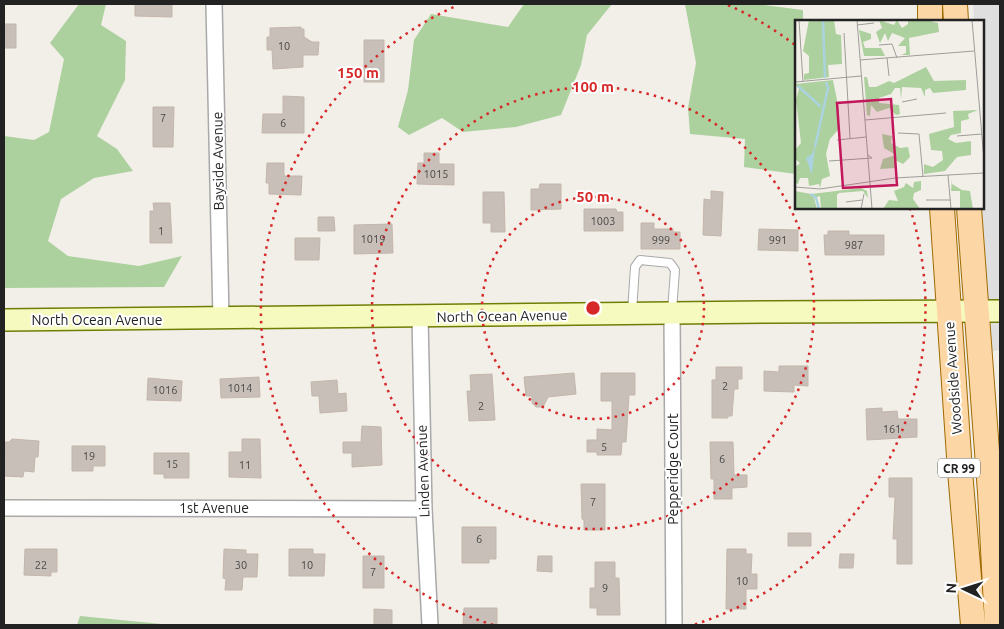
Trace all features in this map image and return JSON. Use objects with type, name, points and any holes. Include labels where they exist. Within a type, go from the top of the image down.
[{"type":"main road","points":[[930,4],[930,20]]},
{"type":"main road","points":[[955,4],[956,20]]},
{"type":"main road","name":"CR 99","points":[[942,209],[948,311]]},
{"type":"main road","name":"CR 99","points":[[969,209],[977,311]]},
{"type":"main road","name":"Woodside Avenue","points":[[948,311],[965,541],[974,625]]},
{"type":"main road","name":"Woodside Avenue","points":[[977,311],[997,625]]},
{"type":"main road","name":"North Ocean Avenue","points":[[4,320],[1000,311]]},
{"type":"street","name":"Bayside Avenue","points":[[214,4],[221,318]]},
{"type":"street","name":"Pepperidge Court","points":[[672,313],[674,625]]},
{"type":"street","name":"Linden Avenue","points":[[420,316],[424,509],[430,625]]},
{"type":"street","name":"1st Avenue","points":[[4,508],[424,509]]},
{"type":"lane","points":[[632,314],[635,267],[640,260],[670,263],[675,270],[672,313]]},
{"type":"shaded area","points":[[973,4],[1000,4],[1000,350],[982,352],[978,209],[984,209],[984,20],[974,20]]},
{"type":"green space","points":[[79,4],[106,4],[101,25],[126,41],[125,80],[97,136],[117,149],[133,171],[94,178],[61,199],[48,241],[68,256],[139,266],[182,256],[164,287],[4,288],[4,136],[34,140],[49,132],[64,59],[50,43]]},
{"type":"green space","points":[[524,4],[612,4],[587,35],[581,65],[561,115],[516,127],[463,132],[442,118],[409,135],[398,127],[408,90],[414,40],[431,14],[508,27]]},
{"type":"green space","points":[[685,4],[757,4],[803,10],[803,20],[795,20],[795,174],[744,167],[745,139],[690,134],[688,108],[696,63]]},
{"type":"green space","points":[[80,616],[172,625],[77,625]]},
{"type":"building","points":[[135,4],[172,4],[172,17],[135,16]]},
{"type":"building","points":[[4,24],[16,24],[16,48],[4,48]]},
{"type":"building","points":[[301,27],[301,29],[304,29],[304,37],[312,42],[319,42],[318,55],[303,55],[303,67],[273,69],[272,50],[267,50],[267,37],[270,37],[270,28]]},
{"type":"building","points":[[364,40],[384,40],[384,82],[364,82]]},
{"type":"building","points":[[283,96],[304,97],[304,133],[262,133],[263,114],[283,114]]},
{"type":"building","points":[[153,107],[174,107],[173,147],[153,147]]},
{"type":"building","points":[[424,153],[439,153],[439,164],[454,164],[454,185],[417,184],[418,163],[424,163]]},
{"type":"building","points":[[267,163],[284,163],[284,176],[302,176],[301,195],[269,194],[269,183],[266,183]]},
{"type":"building","points":[[540,184],[561,184],[561,209],[531,210],[531,189],[539,189]]},
{"type":"building","points":[[711,191],[723,192],[721,236],[703,235],[704,199],[711,200]]},
{"type":"building","points":[[483,192],[504,192],[505,232],[491,232],[491,223],[483,223]]},
{"type":"building","points":[[153,203],[170,203],[172,243],[150,243],[150,211],[154,211]]},
{"type":"building","points":[[584,209],[616,209],[617,212],[623,212],[623,231],[584,231]]},
{"type":"building","points":[[318,217],[334,217],[335,231],[318,231]]},
{"type":"building","points":[[641,223],[654,223],[654,229],[673,229],[673,232],[680,232],[680,249],[641,249]]},
{"type":"building","points":[[392,224],[393,253],[354,254],[354,225]]},
{"type":"building","points":[[759,229],[798,230],[798,251],[758,250]]},
{"type":"building","points":[[828,231],[849,231],[849,235],[884,235],[884,255],[825,255],[824,235],[828,235]]},
{"type":"building","points":[[295,238],[320,238],[319,260],[295,260]]},
{"type":"building","points":[[779,366],[808,366],[808,386],[794,385],[794,392],[764,391],[764,371],[779,372]]},
{"type":"building","points":[[716,367],[742,367],[742,379],[738,379],[738,389],[734,389],[732,416],[728,416],[728,418],[712,418],[712,380],[716,380]]},
{"type":"building","points":[[574,373],[576,394],[548,397],[543,407],[536,407],[532,403],[532,396],[526,396],[524,377]]},
{"type":"building","points":[[601,373],[635,373],[635,395],[629,395],[626,442],[622,442],[621,455],[597,455],[597,452],[587,452],[587,440],[597,440],[597,429],[612,430],[612,401],[601,401]]},
{"type":"building","points":[[492,374],[495,420],[469,421],[467,391],[471,391],[470,375]]},
{"type":"building","points":[[259,377],[260,397],[221,398],[220,379]]},
{"type":"building","points":[[148,378],[182,381],[181,401],[147,400]]},
{"type":"building","points":[[337,380],[338,394],[346,393],[347,411],[320,413],[319,396],[312,396],[311,382]]},
{"type":"building","points":[[882,408],[882,412],[897,411],[898,419],[917,419],[917,437],[867,440],[866,409]]},
{"type":"building","points":[[362,426],[381,427],[382,465],[352,467],[352,453],[343,453],[343,442],[361,442]]},
{"type":"building","points":[[12,439],[39,441],[38,457],[35,457],[34,472],[24,471],[23,477],[4,476],[5,442],[9,442]]},
{"type":"building","points":[[242,439],[260,439],[261,478],[229,477],[229,452],[242,452]]},
{"type":"building","points":[[710,442],[733,442],[734,475],[747,475],[747,487],[732,488],[732,499],[714,499],[714,479],[711,479]]},
{"type":"building","points":[[72,446],[105,446],[105,466],[93,466],[93,471],[72,471]]},
{"type":"building","points":[[154,453],[189,453],[189,478],[164,478],[164,474],[154,474]]},
{"type":"building","points":[[889,478],[912,478],[912,564],[897,564],[897,539],[893,539],[895,497],[889,497]]},
{"type":"building","points":[[581,484],[605,484],[605,530],[584,530]]},
{"type":"building","points":[[462,527],[496,527],[496,559],[489,559],[489,563],[462,563]]},
{"type":"building","points":[[788,533],[811,533],[811,546],[788,546]]},
{"type":"building","points":[[25,549],[57,549],[57,572],[51,572],[51,576],[24,575]]},
{"type":"building","points":[[224,549],[246,550],[246,554],[258,554],[257,577],[243,577],[242,590],[225,590],[226,579],[223,578]]},
{"type":"building","points":[[289,549],[313,549],[313,554],[325,554],[324,576],[289,576]]},
{"type":"building","points":[[727,549],[746,549],[746,554],[752,554],[751,574],[757,574],[757,589],[746,589],[746,609],[726,609]]},
{"type":"building","points":[[840,554],[854,554],[853,568],[839,568]]},
{"type":"building","points":[[363,556],[384,556],[384,588],[363,588]]},
{"type":"building","points":[[538,556],[552,556],[552,572],[537,571]]},
{"type":"building","points":[[595,562],[615,562],[615,578],[619,578],[620,615],[597,615],[597,608],[590,608],[590,588],[595,588]]},
{"type":"building","points":[[464,608],[497,608],[497,624],[463,625]]},
{"type":"building","points":[[374,609],[392,610],[392,625],[374,625]]}]
